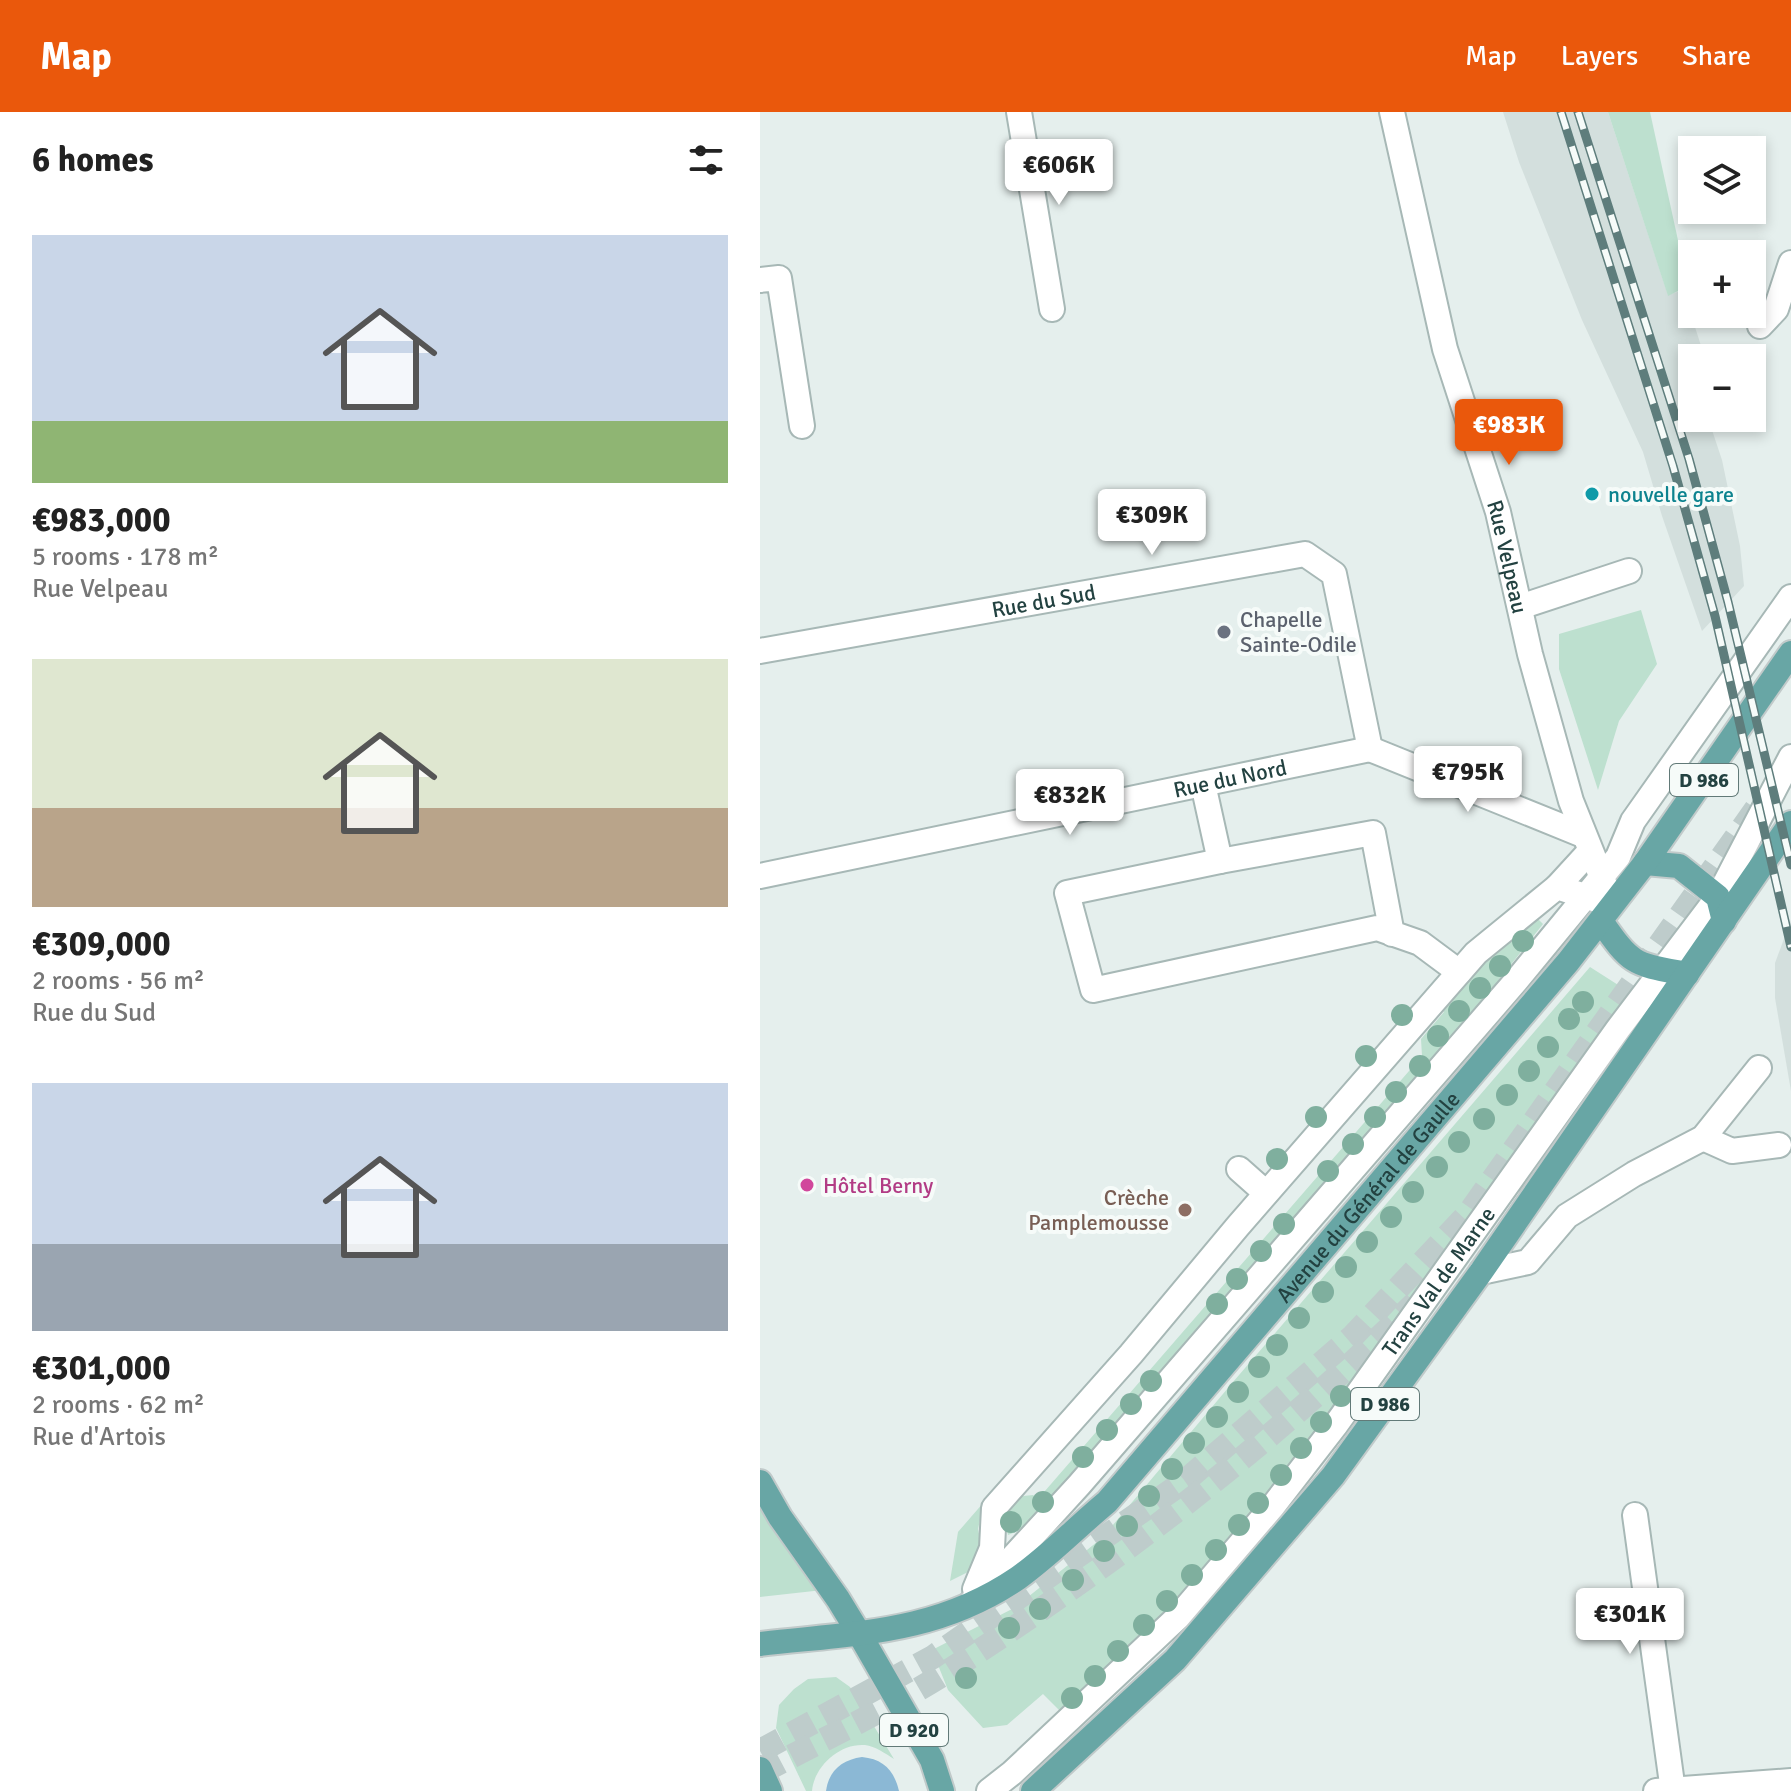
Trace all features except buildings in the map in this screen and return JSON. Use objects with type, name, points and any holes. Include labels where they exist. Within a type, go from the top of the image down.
[{"type":"main road","name":"Avenue du Général de Gaulle","points":[[860,1635],[931,1621],[968,1606],[1018,1577],[1107,1502],[1291,1284],[1438,1118],[1607,913],[1791,653]]},
{"type":"main road","name":"D 986","points":[[1033,1791],[1175,1660],[1333,1476],[1481,1272],[1791,823]]},
{"type":"main road","points":[[1645,863],[1679,866],[1718,897],[1724,921]]},
{"type":"main road","points":[[1607,913],[1624,955],[1645,966],[1687,974]]},
{"type":"main road","name":"D 920","points":[[760,1482],[780,1517],[860,1635],[932,1760],[942,1791]]},
{"type":"main road","name":"D 986","points":[[760,1644],[860,1635]]},
{"type":"main road","points":[[760,1769],[770,1791]]},
{"type":"street","points":[[1019,112],[1052,309]]},
{"type":"street","name":"Rue Velpeau","points":[[1392,112],[1445,349],[1498,512],[1571,801],[1601,877],[1607,913]]},
{"type":"street","points":[[1766,320],[1776,309],[1791,263]]},
{"type":"street","points":[[760,280],[779,278],[802,426]]},
{"type":"street","name":"Rue du Sud","points":[[760,651],[1305,554],[1334,574],[1370,749]]},
{"type":"street","points":[[1520,607],[1629,571]]},
{"type":"street","points":[[1557,887],[1586,896],[1607,913],[1618,857],[1633,821],[1791,597]]},
{"type":"street","points":[[968,1606],[992,1548],[994,1508],[1131,1354],[1266,1193],[1459,972],[1476,953],[1557,887],[1587,843],[1370,749]]},
{"type":"street","name":"Rue du Nord","points":[[760,876],[1370,749]]},
{"type":"street","name":"Trans Val de Marne","points":[[989,1791],[1178,1617],[1273,1506],[1335,1426],[1718,897],[1791,757]]},
{"type":"street","points":[[1203,784],[1220,861]]},
{"type":"street","points":[[1392,934],[1373,833],[1067,893],[1093,990],[1377,928],[1392,934],[1420,943],[1459,972]]},
{"type":"street","points":[[968,1606],[1089,1473],[1516,981],[1618,857]]},
{"type":"street","points":[[1481,1272],[1528,1262],[1567,1216],[1634,1174],[1703,1138],[1759,1068]]},
{"type":"street","points":[[1703,1138],[1732,1151],[1779,1145]]},
{"type":"street","points":[[1239,1169],[1266,1193]]},
{"type":"street","points":[[1635,1515],[1667,1790],[1791,1781]]},
{"type":"shaded area","points":[[1503,112],[1608,112],[1668,295],[1678,292],[1678,328],[1695,328],[1700,344],[1678,344],[1678,432],[1713,432],[1722,460],[1740,546],[1744,586],[1702,631],[1643,452],[1582,320],[1519,162]]},
{"type":"shaded area","points":[[1791,920],[1791,1091],[1775,998],[1775,963]]},
{"type":"green space","points":[[1608,112],[1650,112],[1678,240],[1678,291],[1668,296]]},
{"type":"green space","points":[[1641,610],[1657,664],[1619,721],[1598,790],[1559,669],[1559,634]]},
{"type":"green space","points":[[1535,916],[1543,924],[1459,1030],[1045,1509],[1018,1531],[1008,1535],[1004,1516],[1013,1497],[1033,1495],[1038,1499],[1422,1056],[1421,1039],[1444,1012],[1440,1007],[1480,963]]},
{"type":"green space","points":[[1590,967],[1637,997],[1256,1516],[1173,1607],[1064,1715],[1043,1694],[1007,1725],[983,1728],[948,1690],[932,1650],[1014,1608],[1102,1538]]},
{"type":"green space","points":[[760,1501],[823,1590],[760,1597]]},
{"type":"green space","points":[[984,1502],[978,1529],[981,1543],[972,1570],[950,1581],[958,1532]]},
{"type":"green space","points":[[836,1677],[850,1687],[894,1759],[865,1745],[846,1748],[823,1765],[817,1773],[812,1791],[806,1791],[776,1728],[779,1705],[808,1679]]},
{"type":"water","points":[[862,1757],[876,1760],[886,1767],[899,1791],[826,1791],[830,1777],[838,1767]]},
{"type":"tunnel","points":[[760,1751],[933,1657],[1185,1481],[1353,1336],[1469,1213],[1756,809]]},
{"type":"tunnel","points":[[1517,1190],[1626,1043]]},
{"type":"tunnel","points":[[760,1773],[925,1686],[1071,1589],[1249,1453],[1415,1303]]},
{"type":"railway","points":[[1561,112],[1673,466],[1715,616],[1791,947]]},
{"type":"railway","points":[[1578,112],[1689,459],[1728,602],[1791,865]]},
{"type":"place","name":"nouvelle gare","points":[[1592,494]]},
{"type":"place","name":"Chapelle Sainte-Odile","points":[[1224,632]]},
{"type":"place","name":"Hôtel Berny","points":[[807,1185]]},
{"type":"place","name":"Crèche Pamplemousse","points":[[1185,1210]]}]
